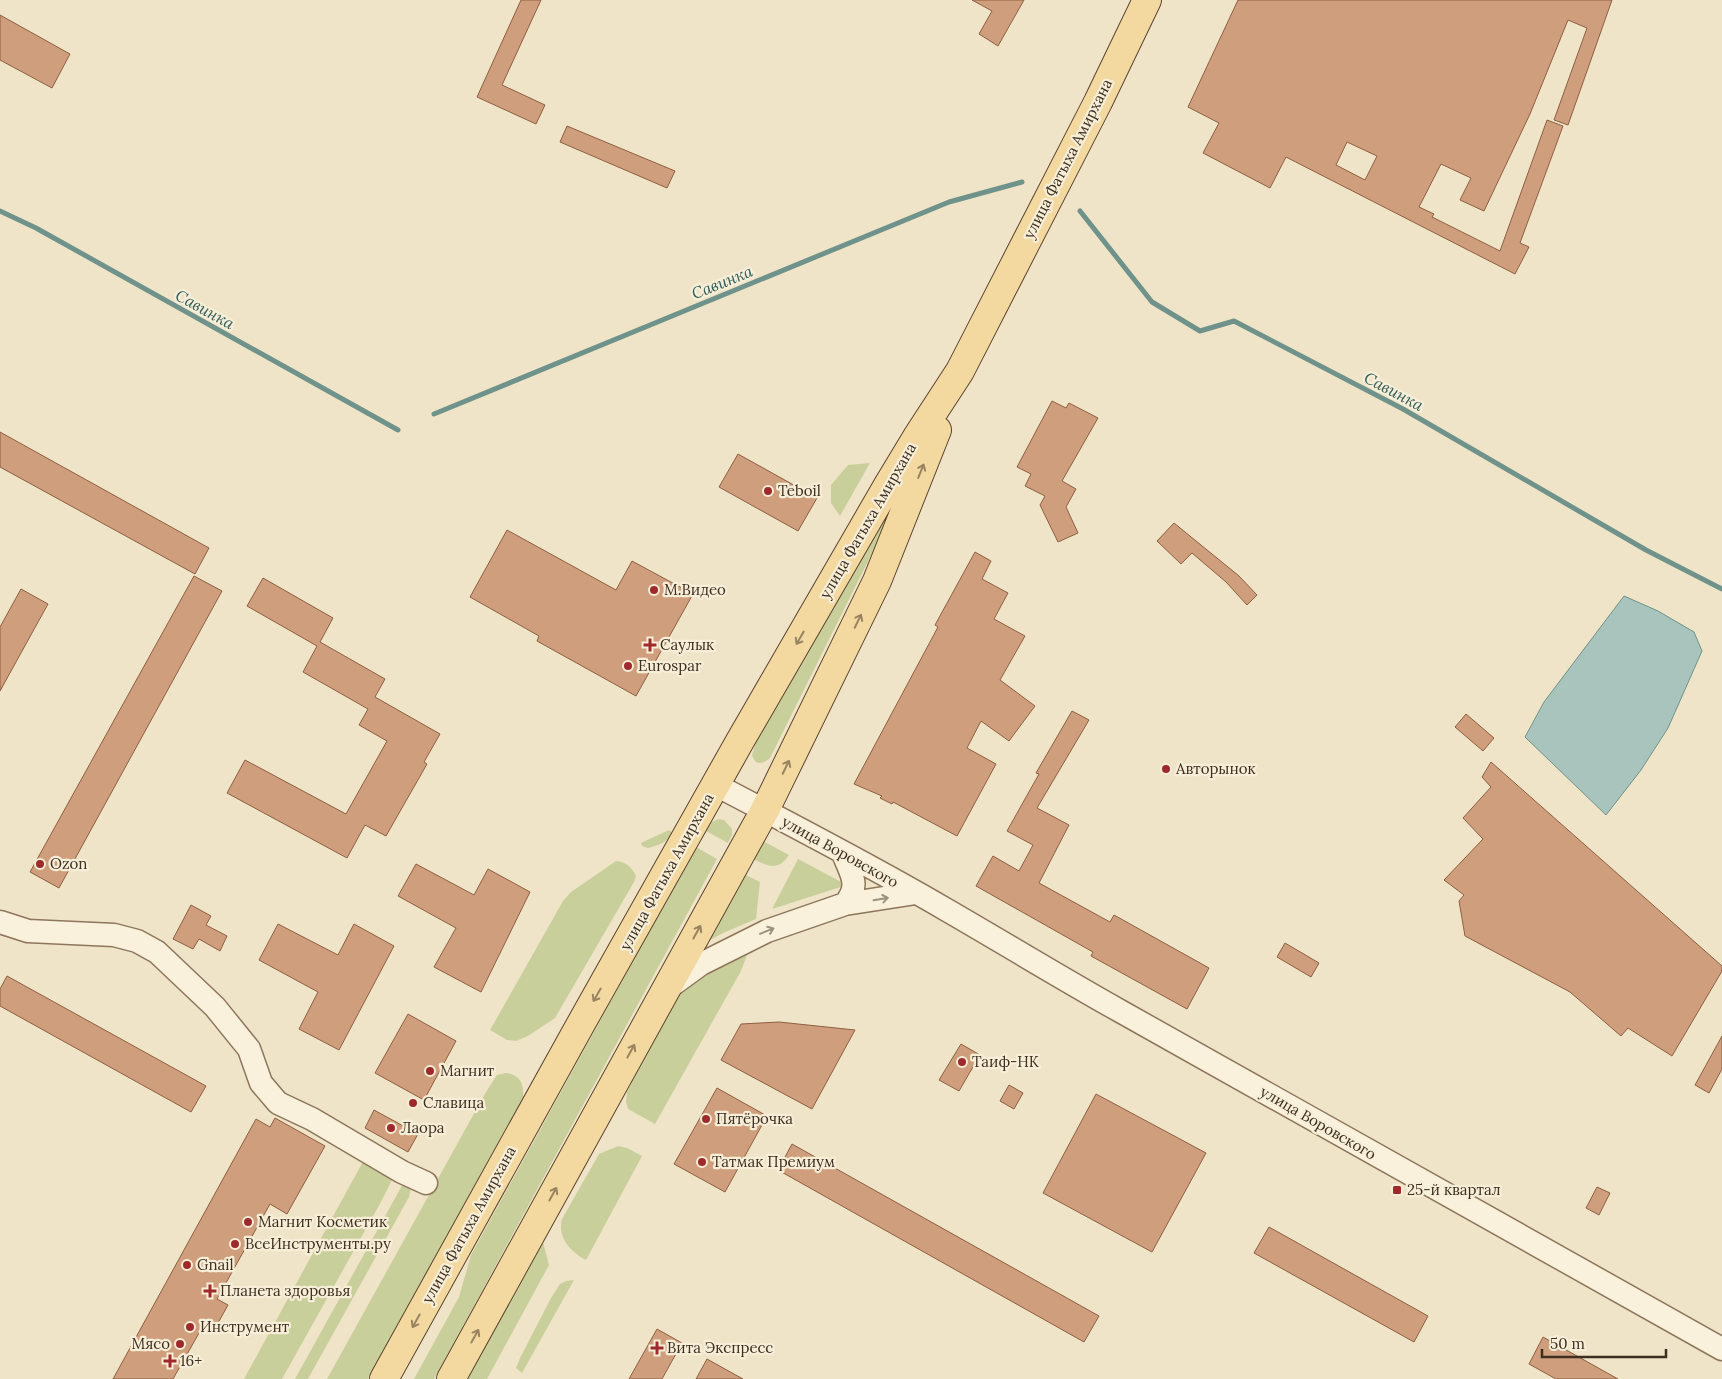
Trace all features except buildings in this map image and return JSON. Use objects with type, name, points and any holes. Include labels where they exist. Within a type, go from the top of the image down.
[{"type":"main road","name":"улица Фатыха Амирхана","points":[[384,1379],[716,784],[888,485],[960,371],[1098,102],[1147,0]]},
{"type":"main road","name":"улица Фатыха Амирхана","points":[[451,1379],[738,861],[764,810],[877,581],[960,371]]},
{"type":"street","name":"улица Воровского","points":[[716,784],[843,852],[1099,1000],[1524,1240],[1722,1349]]},
{"type":"street","points":[[843,852],[855,889],[845,904]]},
{"type":"street","name":"улица Воровского","points":[[665,990],[701,964],[767,931],[845,904],[916,893]]},
{"type":"street","points":[[0,922],[28,930],[114,935],[137,941],[157,952],[214,1007],[249,1049],[261,1083],[278,1102],[312,1119],[402,1172],[426,1183]]},
{"type":"green space","points":[[870,463],[840,516],[831,503],[831,485],[848,465]]},
{"type":"green space","points":[[893,495],[899,499],[770,758],[762,763],[755,761],[752,755],[756,742]]},
{"type":"green space","points":[[718,819],[724,820],[732,829],[732,835],[728,843],[706,831],[712,822]]},
{"type":"green space","points":[[669,830],[673,833],[662,843],[648,848],[642,846],[641,843]]},
{"type":"green space","points":[[761,840],[789,855],[781,864],[776,866],[767,865],[751,858]]},
{"type":"green space","points":[[696,847],[717,859],[434,1379],[414,1379],[459,1297],[471,1255]]},
{"type":"green space","points":[[798,859],[847,885],[772,909]]},
{"type":"green space","points":[[616,861],[626,864],[633,870],[636,876],[634,882],[555,1018],[528,1036],[516,1041],[507,1040],[490,1030],[563,901],[571,892]]},
{"type":"green space","points":[[742,873],[760,882],[756,919],[705,943]]},
{"type":"green space","points":[[750,947],[741,971],[655,1124],[628,1109],[626,1102],[627,1092],[673,1004],[691,981]]},
{"type":"green space","points":[[506,1073],[520,1080],[523,1088],[523,1097],[368,1379],[327,1379],[486,1092],[497,1075]]},
{"type":"green space","points":[[618,1146],[627,1148],[642,1156],[586,1260],[566,1244],[561,1226],[562,1219],[599,1154]]},
{"type":"green space","points":[[366,1156],[395,1174],[381,1202],[282,1379],[244,1379]]},
{"type":"green space","points":[[404,1182],[411,1187],[409,1197],[308,1379],[295,1379]]},
{"type":"green space","points":[[542,1238],[549,1265],[487,1379],[467,1379]]},
{"type":"green space","points":[[574,1280],[522,1373],[516,1368],[551,1298],[560,1284]]},
{"type":"water","points":[[1624,596],[1658,611],[1694,632],[1702,651],[1668,728],[1641,770],[1606,815],[1525,737],[1544,702]]},
{"type":"waterway","name":"Савинка","points":[[434,414],[949,202],[1022,182]]},
{"type":"waterway","name":"Савинка","points":[[0,211],[36,228],[398,430]]},
{"type":"waterway","name":"Савинка","points":[[1080,211],[1152,302],[1200,331],[1234,321],[1403,409],[1646,550],[1722,589]]},
{"type":"place","name":"Teboil","points":[[768,491]]},
{"type":"place","name":"М.Видео","points":[[654,590]]},
{"type":"place","name":"Саулык","points":[[650,645]]},
{"type":"place","name":"Eurospar","points":[[628,666]]},
{"type":"place","name":"Авторынок","points":[[1166,769]]},
{"type":"place","name":"Ozon","points":[[40,864]]},
{"type":"place","name":"Таиф-НК","points":[[962,1062]]},
{"type":"place","name":"Магнит","points":[[430,1071]]},
{"type":"place","name":"Славица","points":[[413,1103]]},
{"type":"place","name":"Пятёрочка","points":[[706,1119]]},
{"type":"place","name":"Лаора","points":[[391,1128]]},
{"type":"place","name":"Татмак Премиум","points":[[702,1162]]},
{"type":"place","name":"25-й квартал","points":[[1397,1190]]},
{"type":"place","name":"Магнит Косметик","points":[[248,1222]]},
{"type":"place","name":"ВсеИнструменты.ру","points":[[235,1244]]},
{"type":"place","name":"Gnail","points":[[187,1265]]},
{"type":"place","name":"Планета здоровья","points":[[210,1291]]},
{"type":"place","name":"Инструмент","points":[[190,1327]]},
{"type":"place","name":"Мясо","points":[[180,1344]]},
{"type":"place","name":"Вита Экспресс","points":[[657,1348]]},
{"type":"place","name":"16+","points":[[170,1361]]}]
